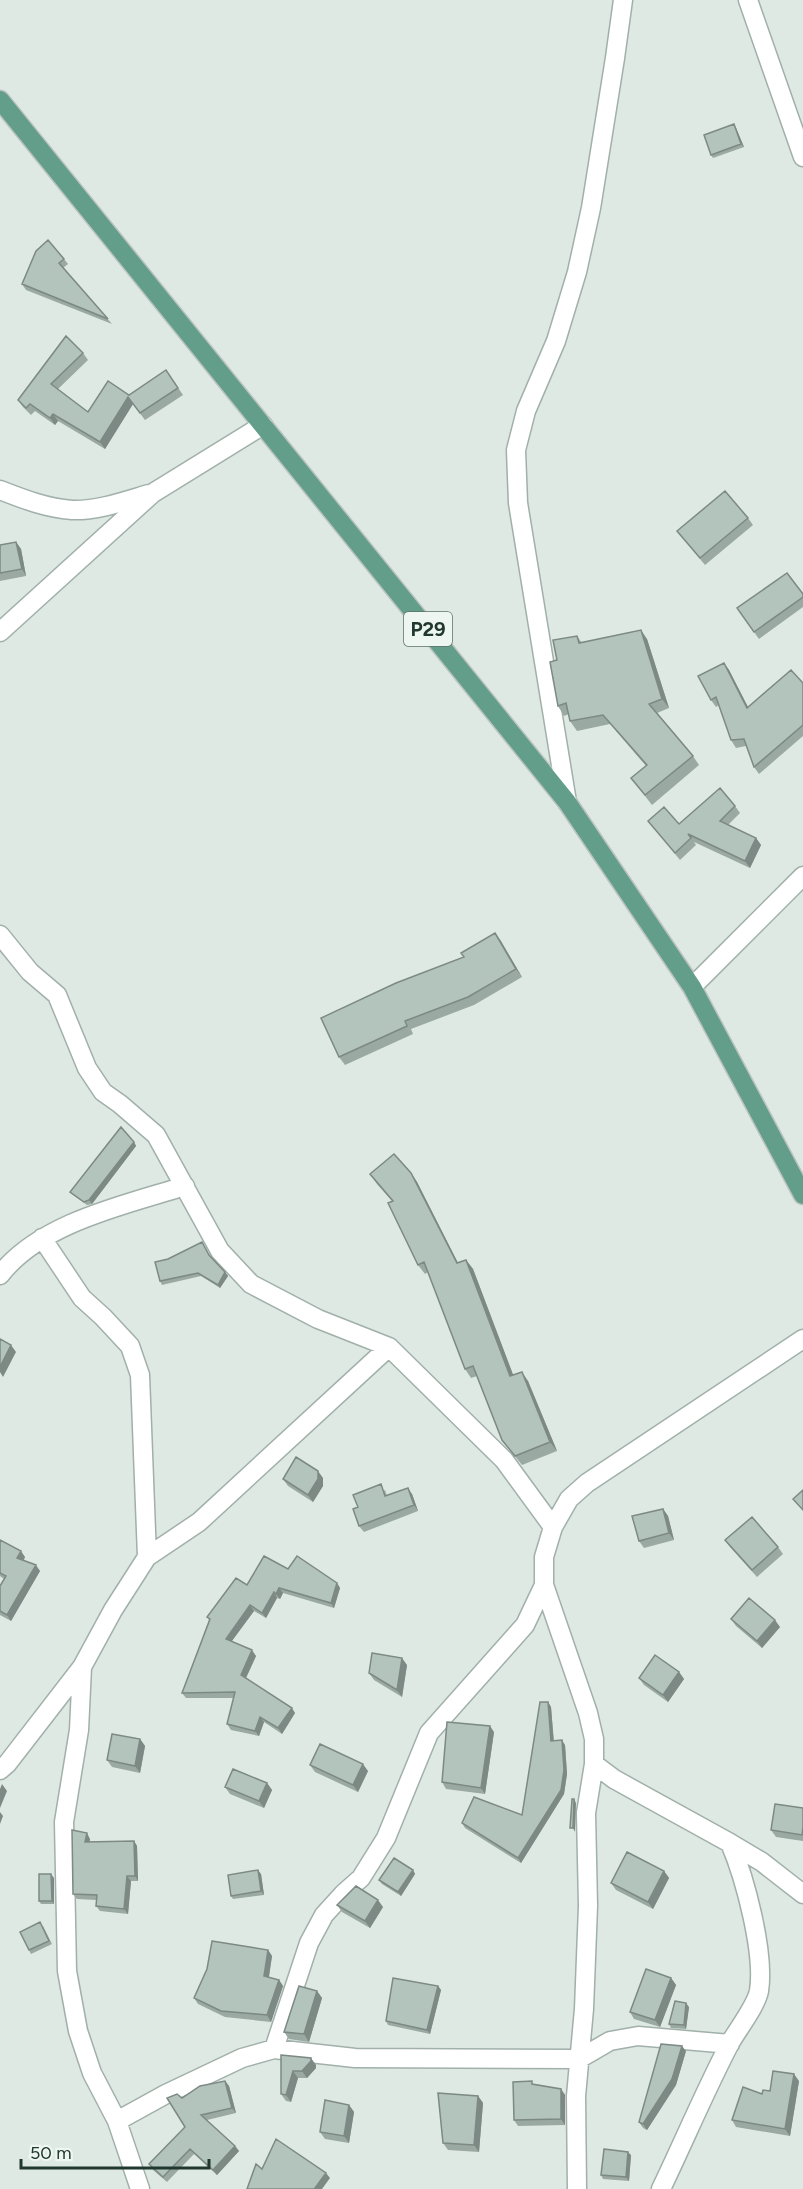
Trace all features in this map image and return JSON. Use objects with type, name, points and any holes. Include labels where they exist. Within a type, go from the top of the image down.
[{"type":"main road","name":"P29","points":[[0,100],[567,802],[692,987],[803,1195]]},
{"type":"street","points":[[567,802],[518,503],[516,450],[526,411],[556,341],[577,272],[593,196],[623,0]]},
{"type":"street","points":[[748,0],[803,157]]},
{"type":"street","points":[[0,632],[153,493],[263,425]]},
{"type":"street","points":[[0,490],[36,504],[73,510],[106,506],[153,493]]},
{"type":"street","points":[[692,987],[803,876]]},
{"type":"street","points":[[0,935],[30,972],[57,995],[87,1068],[103,1092],[156,1135],[220,1251],[251,1284],[318,1319],[388,1347],[504,1460],[553,1527]]},
{"type":"street","points":[[0,1275],[11,1261],[42,1238],[111,1209],[185,1186]]},
{"type":"street","points":[[42,1238],[82,1298],[130,1346],[140,1375],[147,1557]]},
{"type":"street","points":[[577,2189],[576,2096],[584,2009],[588,1906],[586,1813],[594,1764],[594,1739],[588,1713],[544,1585],[544,1557],[553,1527],[569,1499],[587,1483],[803,1339]]},
{"type":"street","points":[[0,1770],[82,1667],[113,1610],[147,1557],[199,1522],[388,1347]]},
{"type":"street","points":[[274,2049],[309,1943],[324,1915],[344,1893],[362,1878],[386,1838],[429,1732],[525,1625],[544,1585]]},
{"type":"street","points":[[82,1667],[79,1730],[64,1822],[68,1971],[78,2031],[92,2073],[117,2121],[140,2189]]},
{"type":"street","points":[[594,1764],[614,1779],[762,1862],[803,1893]]},
{"type":"street","points":[[661,2189],[730,2044],[758,1994],[761,1969],[747,1893],[730,1843]]},
{"type":"street","points":[[117,2121],[166,2094],[242,2058],[274,2049],[355,2058],[579,2059],[610,2041],[638,2036],[730,2044]]},
{"type":"building","points":[[734,124],[741,144],[711,155],[704,135]]},
{"type":"building","points":[[48,240],[64,259],[59,263],[108,319],[22,284],[36,251]]},
{"type":"building","points":[[66,336],[83,353],[51,384],[88,412],[108,381],[129,395],[166,370],[178,388],[140,413],[128,397],[100,442],[53,414],[50,418],[30,404],[26,408],[18,400]]},
{"type":"building","points":[[725,491],[748,518],[700,558],[677,531]]},
{"type":"building","points":[[16,542],[22,569],[0,573],[0,545]]},
{"type":"building","points":[[787,573],[803,597],[754,632],[737,608]]},
{"type":"building","points":[[641,630],[662,699],[649,704],[693,756],[645,795],[631,778],[647,765],[603,715],[570,721],[566,703],[558,706],[550,662],[557,660],[553,640],[577,636],[579,643]]},
{"type":"building","points":[[724,663],[747,708],[791,670],[803,683],[803,725],[754,767],[744,739],[731,740],[716,697],[711,700],[698,676]]},
{"type":"building","points":[[720,788],[735,806],[720,821],[756,838],[745,861],[688,834],[691,838],[675,853],[648,821],[664,807],[679,824]]},
{"type":"building","points":[[495,933],[516,969],[468,997],[405,1021],[407,1026],[339,1057],[321,1018],[396,983],[464,957],[461,953]]},
{"type":"building","points":[[121,1127],[134,1142],[89,1200],[84,1202],[70,1192]]},
{"type":"building","points":[[394,1154],[411,1173],[457,1263],[466,1260],[510,1376],[522,1372],[550,1442],[515,1456],[502,1440],[473,1366],[465,1369],[424,1262],[418,1265],[388,1203],[393,1201],[370,1174]]},
{"type":"building","points":[[202,1242],[209,1255],[225,1272],[218,1285],[198,1273],[160,1281],[155,1262],[168,1259]]},
{"type":"building","points":[[0,1339],[11,1345],[0,1367]]},
{"type":"building","points":[[296,1457],[318,1471],[318,1479],[308,1495],[283,1479]]},
{"type":"building","points":[[381,1484],[385,1496],[408,1488],[414,1505],[359,1526],[353,1509],[358,1507],[353,1495]]},
{"type":"building","points":[[803,1490],[803,1510],[793,1499]]},
{"type":"building","points":[[663,1509],[669,1533],[639,1541],[632,1516]]},
{"type":"building","points":[[752,1517],[778,1547],[752,1570],[725,1540]]},
{"type":"building","points":[[0,1540],[21,1551],[17,1558],[36,1565],[7,1615],[0,1611],[0,1586],[6,1576],[0,1573]]},
{"type":"building","points":[[264,1556],[288,1569],[297,1556],[337,1583],[331,1603],[279,1588],[276,1594],[274,1592],[262,1613],[250,1605],[226,1639],[252,1650],[241,1675],[292,1708],[278,1728],[260,1717],[255,1731],[227,1724],[235,1692],[182,1693],[210,1619],[207,1617],[236,1578],[247,1585]]},
{"type":"building","points":[[749,1598],[775,1620],[757,1641],[731,1619]]},
{"type":"building","points":[[372,1653],[402,1658],[397,1690],[369,1673]]},
{"type":"building","points":[[655,1655],[679,1672],[663,1695],[639,1678]]},
{"type":"building","points":[[540,1702],[548,1702],[551,1741],[562,1740],[564,1770],[561,1790],[518,1858],[462,1823],[474,1797],[522,1815]]},
{"type":"building","points":[[447,1722],[490,1726],[481,1788],[442,1782]]},
{"type":"building","points":[[112,1734],[140,1739],[135,1766],[107,1760]]},
{"type":"building","points":[[320,1744],[363,1764],[353,1785],[310,1765]]},
{"type":"building","points":[[233,1769],[267,1783],[259,1801],[225,1787]]},
{"type":"building","points":[[572,1799],[574,1799],[573,1828],[570,1828]]},
{"type":"building","points":[[775,1804],[803,1808],[802,1835],[771,1830]]},
{"type":"building","points":[[72,1830],[87,1833],[85,1842],[134,1841],[135,1876],[127,1876],[124,1909],[96,1906],[97,1895],[73,1894]]},
{"type":"building","points":[[627,1852],[664,1871],[648,1902],[611,1883]]},
{"type":"building","points":[[394,1858],[413,1870],[398,1892],[379,1880]]},
{"type":"building","points":[[258,1870],[261,1891],[231,1896],[228,1875]]},
{"type":"building","points":[[39,1874],[51,1874],[52,1901],[39,1901]]},
{"type":"building","points":[[356,1886],[378,1900],[365,1921],[337,1905]]},
{"type":"building","points":[[40,1922],[49,1941],[29,1950],[20,1932]]},
{"type":"building","points":[[212,1941],[268,1950],[264,1976],[279,1980],[267,2015],[221,2011],[194,1998],[207,1969]]},
{"type":"building","points":[[646,1969],[671,1978],[655,2020],[630,2012]]},
{"type":"building","points":[[393,1978],[438,1986],[427,2030],[386,2021]]},
{"type":"building","points":[[299,1986],[317,1991],[304,2034],[284,2032]]},
{"type":"building","points":[[675,2001],[686,2003],[684,2025],[669,2024]]},
{"type":"building","points":[[661,2044],[682,2046],[672,2079],[643,2124],[639,2122]]},
{"type":"building","points":[[281,2055],[311,2058],[302,2071],[293,2071],[286,2095],[281,2094]]},
{"type":"building","points":[[773,2071],[794,2074],[785,2129],[732,2120],[743,2087],[762,2094],[763,2090],[770,2091]]},
{"type":"building","points":[[225,2081],[232,2108],[201,2115],[235,2146],[213,2170],[190,2149],[163,2177],[149,2164],[185,2127],[167,2098],[177,2094],[182,2098],[200,2086]]},
{"type":"building","points":[[532,2081],[532,2084],[561,2089],[561,2119],[514,2120],[513,2082]]},
{"type":"building","points":[[438,2093],[478,2096],[474,2145],[443,2143]]},
{"type":"building","points":[[325,2100],[349,2105],[344,2136],[320,2132]]},
{"type":"building","points":[[276,2139],[326,2173],[315,2188],[317,2189],[247,2189],[256,2164],[262,2169]]},
{"type":"building","points":[[604,2149],[628,2152],[626,2177],[601,2175]]}]
